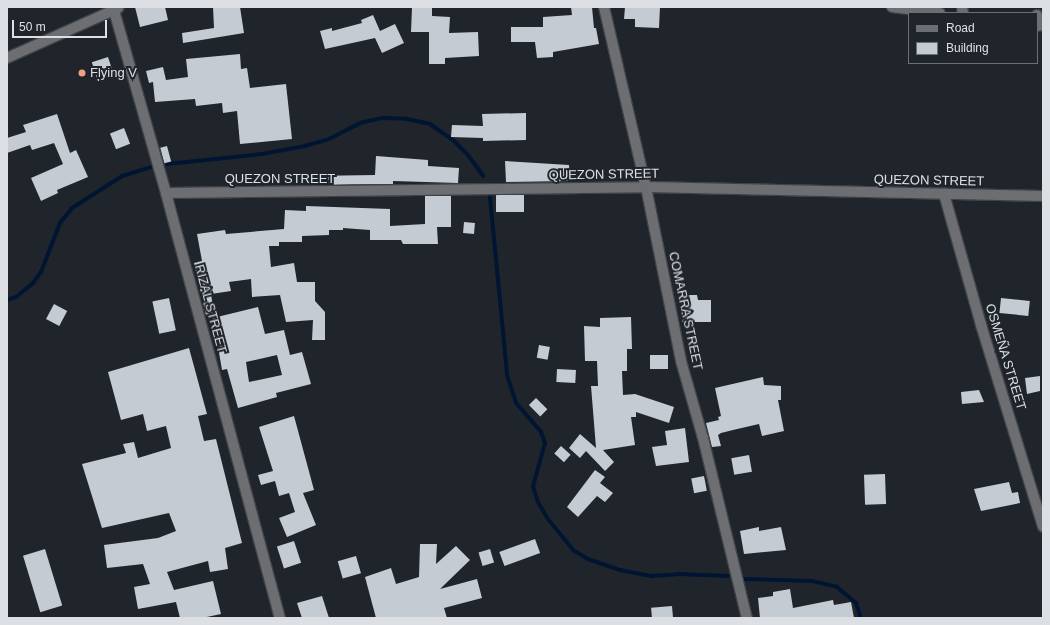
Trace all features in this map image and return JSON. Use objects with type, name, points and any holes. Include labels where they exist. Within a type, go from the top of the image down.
[{"type":"street","name":"COMARRA STREET","points":[[604,7],[646,187],[681,361],[703,438],[747,618]]},
{"type":"street","points":[[892,7],[932,12]]},
{"type":"street","points":[[7,58],[115,8]]},
{"type":"street","name":"RIZAL STREET","points":[[115,8],[170,193],[280,618]]},
{"type":"street","name":"QUEZON STREET","points":[[170,193],[646,187],[1043,196]]},
{"type":"street","name":"OSMEÑA STREET","points":[[944,194],[981,325],[1043,527]]},
{"type":"building","points":[[135,7],[165,7],[168,20],[140,27]]},
{"type":"building","points":[[213,7],[240,7],[244,33],[183,43],[182,33],[214,28]]},
{"type":"building","points":[[412,7],[432,7],[432,16],[450,17],[449,33],[478,32],[479,56],[445,58],[445,64],[429,64],[429,32],[411,32]]},
{"type":"building","points":[[571,7],[592,7],[594,28],[596,28],[599,44],[553,52],[553,57],[537,58],[535,42],[511,42],[511,27],[543,27],[543,17],[572,15]]},
{"type":"building","points":[[625,7],[660,7],[659,28],[635,27],[635,19],[624,19]]},
{"type":"building","points":[[373,15],[380,31],[395,24],[404,43],[382,53],[375,38],[325,49],[320,31],[332,28],[332,31],[362,23],[361,20]]},
{"type":"building","points":[[240,54],[241,69],[247,68],[250,88],[286,84],[292,139],[240,144],[237,111],[223,113],[222,103],[196,106],[195,99],[155,102],[153,82],[149,83],[146,71],[163,67],[166,80],[188,77],[186,59]]},
{"type":"building","points":[[108,57],[114,76],[98,81],[92,62]]},
{"type":"building","points":[[526,113],[526,140],[483,141],[483,138],[451,137],[452,125],[483,126],[482,114]]},
{"type":"building","points":[[57,114],[70,153],[76,150],[88,177],[57,190],[58,193],[41,201],[31,178],[63,164],[54,143],[32,150],[30,145],[7,153],[7,138],[26,132],[23,125]]},
{"type":"building","points":[[124,128],[130,144],[116,149],[110,133]]},
{"type":"building","points":[[167,146],[171,161],[164,163],[160,148]]},
{"type":"building","points":[[376,156],[428,160],[428,166],[459,168],[458,183],[393,181],[393,184],[311,185],[311,176],[375,175]]},
{"type":"building","points":[[505,161],[569,165],[570,181],[506,182]]},
{"type":"building","points":[[496,195],[524,195],[524,212],[496,212]]},
{"type":"building","points":[[425,196],[451,196],[451,227],[437,227],[438,244],[403,244],[401,240],[370,240],[370,230],[343,228],[343,230],[329,230],[329,235],[302,236],[302,242],[279,242],[279,246],[269,246],[271,267],[294,263],[297,282],[315,282],[315,301],[325,312],[325,340],[312,340],[313,320],[286,322],[280,295],[252,297],[251,279],[229,282],[231,291],[211,294],[214,314],[206,315],[194,263],[202,261],[197,234],[225,230],[226,234],[284,229],[285,210],[306,211],[306,206],[390,209],[390,226],[425,224]]},
{"type":"building","points":[[464,222],[475,223],[474,234],[463,233]]},
{"type":"building","points":[[681,295],[697,295],[698,300],[711,300],[711,322],[682,322]]},
{"type":"building","points":[[169,298],[176,330],[159,334],[152,302]]},
{"type":"building","points":[[1001,298],[1030,301],[1028,316],[999,313]]},
{"type":"building","points":[[54,304],[67,311],[59,326],[46,319]]},
{"type":"building","points":[[258,307],[265,334],[284,330],[290,355],[302,352],[311,384],[276,393],[277,397],[238,408],[227,369],[222,370],[213,318]],"holes":[[[277,355],[282,375],[249,382],[246,362]]]},
{"type":"building","points":[[631,317],[632,349],[627,349],[627,371],[622,371],[623,395],[635,394],[674,407],[669,423],[636,412],[636,417],[631,417],[635,445],[603,450],[614,462],[605,471],[586,451],[580,458],[569,448],[580,434],[596,448],[591,386],[598,386],[597,361],[585,361],[584,326],[600,327],[600,318]]},
{"type":"building","points":[[539,345],[550,347],[548,360],[537,358]]},
{"type":"building","points":[[189,348],[207,414],[198,416],[204,441],[216,439],[242,543],[225,548],[228,569],[210,572],[208,561],[167,572],[174,590],[213,581],[221,614],[202,618],[180,618],[176,602],[138,609],[134,587],[150,584],[143,564],[107,568],[104,545],[158,538],[176,531],[169,513],[102,528],[82,464],[126,453],[123,444],[134,442],[138,458],[171,448],[166,426],[147,431],[143,414],[121,420],[108,372]]},
{"type":"building","points":[[650,355],[668,355],[668,369],[650,369]]},
{"type":"building","points":[[557,369],[576,370],[575,383],[556,382]]},
{"type":"building","points":[[1040,376],[1040,391],[1027,394],[1025,378]]},
{"type":"building","points":[[763,377],[764,385],[781,386],[781,400],[778,400],[784,431],[762,436],[759,424],[721,433],[718,435],[721,446],[712,447],[706,423],[719,420],[718,417],[721,416],[715,388]]},
{"type":"building","points":[[979,390],[984,402],[962,404],[961,392]]},
{"type":"building","points":[[536,398],[547,409],[540,416],[529,405]]},
{"type":"building","points":[[294,416],[314,490],[303,493],[316,525],[287,537],[279,518],[295,512],[289,493],[279,496],[275,481],[261,485],[258,475],[273,471],[259,427]]},
{"type":"building","points":[[685,428],[689,462],[656,466],[652,447],[667,445],[665,431]]},
{"type":"building","points":[[561,446],[571,455],[564,462],[554,453]]},
{"type":"building","points":[[749,455],[752,472],[734,475],[731,458]]},
{"type":"building","points":[[595,470],[605,477],[600,483],[613,493],[605,502],[597,496],[578,517],[567,507]]},
{"type":"building","points":[[885,474],[886,504],[865,505],[864,475]]},
{"type":"building","points":[[704,476],[707,491],[694,493],[691,478]]},
{"type":"building","points":[[1009,482],[1012,493],[1018,492],[1020,503],[981,511],[974,489]]},
{"type":"building","points":[[759,527],[759,531],[781,527],[786,550],[744,554],[740,531]]},
{"type":"building","points":[[535,539],[540,553],[504,566],[499,552]]},
{"type":"building","points":[[294,541],[301,563],[284,568],[277,547]]},
{"type":"building","points":[[420,544],[437,544],[436,564],[456,546],[470,560],[440,589],[477,579],[482,598],[444,608],[447,618],[376,618],[365,577],[391,568],[396,584],[419,577]]},
{"type":"building","points":[[45,549],[62,605],[40,612],[23,556]]},
{"type":"building","points":[[490,549],[494,562],[483,566],[479,553]]},
{"type":"building","points":[[356,556],[361,573],[343,579],[338,561]]},
{"type":"building","points":[[790,589],[793,608],[833,600],[834,605],[851,602],[854,618],[760,618],[758,598],[773,596],[773,592]]},
{"type":"building","points":[[322,596],[329,618],[302,618],[297,603]]},
{"type":"building","points":[[672,606],[673,618],[652,618],[651,608]]},
{"type":"waterway","points":[[167,164],[262,154],[305,146],[329,139],[360,123],[382,118],[407,119],[430,124],[453,140],[468,155],[483,176]]},
{"type":"waterway","points":[[7,300],[16,297],[33,283],[41,272],[60,223],[72,208],[122,176],[152,167]]},
{"type":"waterway","points":[[490,197],[507,375],[516,403],[541,432],[545,443],[533,486],[538,502],[548,519],[573,550],[588,559],[620,570],[652,576],[678,574],[728,576]]},
{"type":"waterway","points":[[745,579],[812,581],[837,587],[856,603],[861,618]]},
{"type":"place","name":"Flying V","points":[[82,73]]}]
